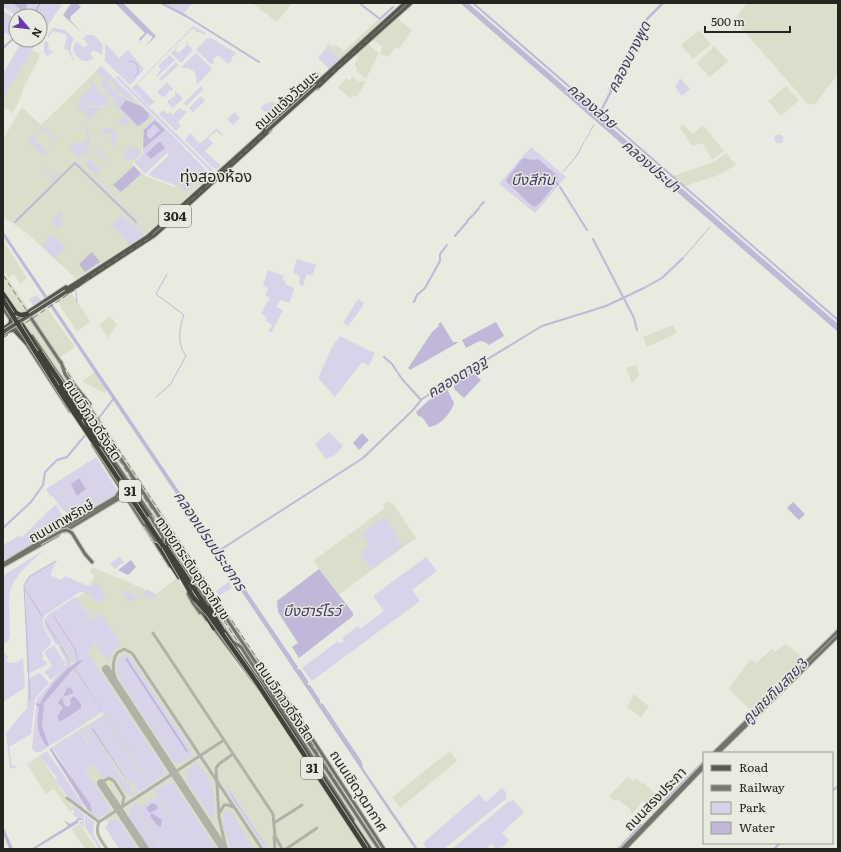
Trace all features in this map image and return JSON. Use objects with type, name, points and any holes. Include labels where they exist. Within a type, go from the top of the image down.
[{"type":"highway","points":[[3,296],[16,313],[21,315],[30,314]]},
{"type":"highway","name":"ทางยกระดับอุตราภิมุข","points":[[3,296],[68,404],[163,545],[193,597],[255,680],[367,849]]},
{"type":"highway","name":"ถนนวิภาวดีรังสิต","points":[[3,296],[53,369],[152,529],[367,849]]},
{"type":"highway","name":"ถนนวิภาวดีรังสิต","points":[[3,296],[62,394],[90,430],[173,552],[202,600],[246,662],[272,695],[354,825],[367,849]]},
{"type":"highway","points":[[36,350],[47,361],[85,418],[90,430],[103,445]]},
{"type":"highway","points":[[36,350],[54,386],[75,419],[138,511],[214,628]]},
{"type":"highway","name":"ทางยกระดับอุตราภิมุข","points":[[36,350],[224,634],[256,679],[367,849]]},
{"type":"highway","points":[[46,357],[85,418],[101,450]]},
{"type":"highway","points":[[37,360],[50,374]]},
{"type":"highway","points":[[48,362],[53,369]]},
{"type":"highway","points":[[56,390],[62,394]]},
{"type":"highway","points":[[123,479],[131,487]]},
{"type":"highway","points":[[143,520],[152,529]]},
{"type":"highway","points":[[192,588],[198,591],[224,634]]},
{"type":"highway","name":"31","points":[[233,642],[246,662]]},
{"type":"main road","name":"ถนนแจ้งวัฒนะ","points":[[24,324],[24,321],[30,314],[44,301],[133,250],[154,235],[217,173],[294,109],[408,3]]},
{"type":"main road","name":"ถนนแจ้งวัฒนะ","points":[[247,149],[286,109],[408,3]]},
{"type":"main road","name":"ถนนแจ้งวัฒนะ","points":[[179,210],[216,179],[266,131],[339,67]]},
{"type":"main road","name":"ถนนแจ้งวัฒนะ","points":[[317,85],[333,68]]},
{"type":"main road","points":[[297,100],[297,102],[300,103]]},
{"type":"main road","points":[[291,105],[294,109]]},
{"type":"main road","points":[[286,109],[289,110],[289,113]]},
{"type":"main road","points":[[216,179],[217,173]]},
{"type":"main road","name":"ถนนแจ้งวัฒนะ","points":[[18,316],[30,314],[52,303],[147,237],[174,215]]},
{"type":"main road","points":[[128,249],[133,250]]},
{"type":"main road","name":"ถนนแจ้งวัฒนะ","points":[[3,332],[94,273]]},
{"type":"main road","name":"ถนนแจ้งวัฒนะ","points":[[3,332],[65,291]]},
{"type":"main road","name":"ถนนวิภาวดีรังสิต","points":[[3,296],[24,324],[53,369],[71,392],[120,488],[163,557],[259,688]]},
{"type":"main road","name":"ถนนวิภาวดีรังสิต","points":[[3,308],[56,390],[90,430]]},
{"type":"main road","points":[[30,314],[272,695],[338,781],[344,797],[378,849]]},
{"type":"main road","points":[[3,332],[11,323],[11,319]]},
{"type":"main road","points":[[8,326],[10,327],[10,330]]},
{"type":"main road","points":[[3,332],[10,330],[16,331],[26,343]]},
{"type":"main road","points":[[53,369],[59,371],[70,388],[75,387]]},
{"type":"main road","points":[[71,392],[75,387]]},
{"type":"main road","name":"ถนนวิภาวดีรังสิต","points":[[103,445],[155,522],[173,552]]},
{"type":"main road","points":[[120,488],[155,540],[162,542],[163,537],[131,487]]},
{"type":"main road","name":"ถนนเทพรักษ์","points":[[3,565],[117,498],[120,488]]},
{"type":"main road","points":[[117,498],[123,498],[129,502]]},
{"type":"main road","name":"ถนนเทพรักษ์","points":[[3,565],[117,498]]},
{"type":"main road","points":[[30,548],[62,531],[67,530],[72,533],[85,554],[92,562]]},
{"type":"main road","name":"ถนนวิภาวดีรังสิต","points":[[181,565],[233,642],[241,647],[272,695]]},
{"type":"main road","points":[[208,617],[201,615],[188,596],[189,590],[192,588],[199,589],[222,626]]},
{"type":"main road","points":[[719,752],[836,636],[838,631]]},
{"type":"main road","points":[[715,752],[836,636]]},
{"type":"main road","name":"ถนนเชิดวุฒากาศ","points":[[272,695],[283,694],[338,781],[348,793],[384,849]]},
{"type":"main road","name":"ถนนสรงประภา","points":[[622,849],[703,765]]},
{"type":"main road","name":"ถนนสรงประภา","points":[[625,849],[703,768]]},
{"type":"main road","points":[[344,797],[347,796],[348,793]]},
{"type":"main road","points":[[348,803],[352,800]]},
{"type":"shaded area","points":[[252,3],[292,3],[277,22]]},
{"type":"shaded area","points":[[747,3],[838,3],[838,74],[816,103],[812,105],[807,103],[734,20]]},
{"type":"shaded area","points":[[397,18],[412,30],[399,49],[395,47],[389,57],[384,56],[380,54],[382,47],[372,39]]},
{"type":"shaded area","points":[[378,19],[382,21],[330,69],[318,58],[329,44],[333,47],[336,45],[344,51]]},
{"type":"shaded area","points":[[699,30],[711,44],[693,59],[681,45]]},
{"type":"shaded area","points":[[368,44],[379,53],[366,79],[356,71],[357,67],[354,64],[359,58],[356,55]]},
{"type":"shaded area","points":[[714,46],[728,61],[710,77],[697,63]]},
{"type":"shaded area","points":[[32,50],[40,54],[39,58],[13,113],[3,107],[3,98]]},
{"type":"shaded area","points":[[101,66],[155,118],[143,130],[142,154],[132,163],[145,176],[175,187],[194,171],[204,181],[146,234],[76,279],[28,234],[3,217],[3,139],[22,107],[41,125]]},
{"type":"shaded area","points":[[318,71],[322,75],[294,100],[289,97]]},
{"type":"shaded area","points":[[352,77],[360,82],[362,80],[366,82],[356,97],[353,95],[351,99],[338,88],[346,78],[349,81]]},
{"type":"shaded area","points":[[786,86],[799,100],[781,116],[768,101]]},
{"type":"shaded area","points":[[683,124],[693,134],[703,125],[724,151],[712,160],[703,143],[692,146],[680,128]]},
{"type":"shaded area","points":[[726,153],[736,165],[719,175],[685,186],[673,176],[714,162]]},
{"type":"shaded area","points":[[3,240],[27,278],[20,284],[14,274],[8,278],[3,270]]},
{"type":"shaded area","points":[[3,272],[34,316],[47,308],[75,347],[60,357],[383,849],[371,849],[191,577],[96,431],[96,426],[94,426],[65,379],[32,334],[3,288]]},
{"type":"shaded area","points":[[71,292],[90,321],[77,332],[57,301]]},
{"type":"shaded area","points":[[110,316],[117,325],[108,338],[99,325]]},
{"type":"shaded area","points":[[673,325],[677,333],[647,347],[643,337]]},
{"type":"shaded area","points":[[636,365],[639,375],[632,383],[626,368]]},
{"type":"shaded area","points":[[95,372],[107,391],[104,393],[82,381]]},
{"type":"shaded area","points":[[388,501],[390,504],[392,502],[416,538],[339,594],[313,561],[385,508],[383,505]]},
{"type":"shaded area","points":[[92,567],[156,594],[177,578],[242,672],[252,681],[363,849],[125,849],[57,743],[106,713],[44,619],[86,592],[95,575],[90,573]]},
{"type":"shaded area","points":[[786,644],[805,660],[752,712],[729,689],[750,659],[756,663],[772,649],[775,652]]},
{"type":"shaded area","points":[[634,694],[649,706],[641,718],[627,707]]},
{"type":"shaded area","points":[[450,751],[457,761],[400,808],[392,797]]},
{"type":"shaded area","points":[[40,756],[74,809],[70,812],[54,789],[46,794],[27,765]]},
{"type":"shaded area","points":[[627,777],[633,781],[636,778],[642,784],[644,783],[663,801],[654,810],[643,801],[632,814],[630,812],[631,810],[618,799],[615,801],[609,796]]},
{"type":"shaded area","points":[[80,824],[97,849],[85,849],[72,829]]},
{"type":"green space","points":[[3,3],[40,3],[37,8],[8,8],[8,10],[3,7]]},
{"type":"green space","points":[[42,3],[63,3],[48,25],[48,8],[39,8]]},
{"type":"green space","points":[[162,3],[193,3],[183,14]]},
{"type":"green space","points":[[3,11],[8,14],[8,34],[3,32]]},
{"type":"green space","points":[[193,26],[206,33],[204,35],[200,32],[198,33],[193,28],[137,84],[155,102],[149,106],[132,88],[132,86],[133,87]]},
{"type":"green space","points":[[53,28],[65,30],[74,39],[71,49],[71,54],[74,59],[73,61],[68,50],[64,49],[67,36],[65,34],[53,31],[49,37],[48,35]]},
{"type":"green space","points":[[86,35],[94,35],[103,45],[102,55],[93,50],[90,54],[94,58],[84,61],[78,58],[73,48],[76,41],[83,47],[86,47],[88,44],[83,39]]},
{"type":"green space","points":[[207,38],[211,38],[236,53],[231,59],[232,61],[228,64],[218,55],[213,60],[214,63],[211,64],[196,50]]},
{"type":"green space","points":[[184,40],[175,50],[179,53],[187,45],[185,42],[186,41],[193,50],[181,63],[171,53]]},
{"type":"green space","points":[[48,42],[49,50],[55,51],[47,56],[44,53],[44,48],[48,48]]},
{"type":"green space","points":[[105,43],[119,58],[128,50],[144,69],[130,85],[105,61]]},
{"type":"green space","points":[[18,48],[33,48],[3,98],[3,74]]},
{"type":"green space","points":[[327,48],[340,59],[329,69],[318,58]]},
{"type":"green space","points":[[196,53],[212,69],[197,85],[195,72],[188,68],[180,68]]},
{"type":"green space","points":[[170,55],[175,60],[157,77],[156,76],[161,69],[158,66]]},
{"type":"green space","points":[[176,62],[179,65],[161,81],[159,79]]},
{"type":"green space","points":[[101,66],[134,98],[133,100],[116,91],[117,87],[110,80],[107,82],[96,71]]},
{"type":"green space","points":[[118,76],[213,170],[211,172],[116,78]]},
{"type":"green space","points":[[101,78],[117,93],[112,98],[101,86]]},
{"type":"green space","points":[[680,78],[690,89],[682,96],[675,87]]},
{"type":"green space","points":[[91,81],[95,85],[100,95],[107,95],[109,99],[104,106],[83,105],[77,102],[92,87],[89,83]]},
{"type":"green space","points":[[167,82],[174,90],[169,91],[166,96],[162,97],[157,92]]},
{"type":"green space","points":[[201,86],[204,89],[186,106],[184,103]]},
{"type":"green space","points":[[175,91],[183,98],[173,108],[168,103],[168,100],[175,96]]},
{"type":"green space","points":[[117,95],[143,106],[152,117],[138,128],[113,102],[113,98]]},
{"type":"green space","points":[[201,96],[205,101],[193,112],[189,108]]},
{"type":"green space","points":[[273,102],[283,107],[277,114],[275,112],[272,115],[267,114],[260,107],[267,103]]},
{"type":"green space","points":[[79,104],[84,107],[101,108],[90,119],[77,107]]},
{"type":"green space","points":[[179,108],[187,112],[178,122],[181,126],[176,131],[159,114],[163,110],[167,114],[170,112],[173,115]]},
{"type":"green space","points":[[235,112],[240,118],[233,125],[227,119]]},
{"type":"green space","points":[[121,117],[125,117],[127,121],[125,125],[121,125],[119,123],[119,119]]},
{"type":"green space","points":[[155,118],[211,175],[204,181],[195,171],[190,175],[188,172],[183,177],[185,179],[177,186],[148,175],[169,155],[167,153],[145,174],[134,162],[143,154],[143,130]]},
{"type":"green space","points":[[44,127],[58,142],[44,156],[28,141]],"holes":[[[43,130],[56,143],[47,152],[34,139]]]},
{"type":"green space","points":[[83,127],[88,128],[90,143],[77,157],[69,148],[73,143],[84,143],[87,141],[87,130]]},
{"type":"green space","points":[[217,128],[223,135],[222,136],[217,131],[208,138],[213,143],[205,151],[221,166],[217,169],[212,167],[185,140],[190,133],[200,144]]},
{"type":"green space","points":[[102,129],[113,129],[115,131],[115,142],[118,145],[112,145],[111,133],[102,133]]},
{"type":"green space","points":[[779,134],[784,139],[779,144],[774,139]]},
{"type":"green space","points":[[92,145],[109,161],[108,164],[90,146]]},
{"type":"green space","points":[[127,147],[139,149],[139,156],[132,160],[124,160]]},
{"type":"green space","name":"บึงสีกัน","points":[[531,147],[566,177],[535,213],[499,184]]},
{"type":"green space","points":[[88,148],[92,150],[86,155],[101,171],[96,175],[84,164],[89,160],[84,155],[80,158],[83,163],[78,158]]},
{"type":"green space","points":[[41,166],[53,177],[59,171],[61,172],[50,183],[52,179],[40,167]]},
{"type":"green space","points":[[194,173],[201,179],[186,192],[180,186]]},
{"type":"green space","points":[[61,211],[62,214],[60,218],[63,223],[57,229],[52,220]]},
{"type":"green space","points":[[121,215],[144,235],[130,245],[111,225]]},
{"type":"green space","points":[[52,234],[66,248],[55,259],[41,245]]},
{"type":"green space","points":[[297,259],[316,265],[312,276],[307,274],[303,286],[299,284],[300,277],[293,272]]},
{"type":"green space","points":[[268,270],[284,276],[282,280],[286,281],[285,284],[294,288],[290,303],[280,300],[276,307],[283,310],[271,333],[268,331],[272,325],[265,320],[267,318],[261,313],[270,297],[265,296],[268,288],[263,285]]},
{"type":"green space","points":[[37,295],[42,301],[33,305],[29,299]]},
{"type":"green space","points":[[358,299],[364,302],[363,306],[348,326],[343,323]]},
{"type":"green space","points":[[340,336],[375,353],[369,366],[362,362],[335,397],[318,378],[332,347]]},
{"type":"green space","points":[[329,432],[343,446],[335,455],[326,459],[315,444]]},
{"type":"green space","points":[[96,457],[117,490],[116,495],[72,521],[46,489]]},
{"type":"green space","points":[[56,504],[67,524],[3,561],[3,545],[20,535],[21,537],[23,536]]},
{"type":"green space","points":[[384,517],[403,546],[371,569],[360,554],[370,545],[363,535],[356,539]]},
{"type":"green space","points":[[45,549],[24,568],[12,585],[9,597],[9,638],[7,642],[3,644],[3,576]]},
{"type":"green space","points":[[120,556],[124,562],[115,569],[110,564]]},
{"type":"green space","points":[[426,557],[437,571],[412,590],[420,601],[312,681],[302,668],[338,641],[340,644],[344,641],[342,638],[358,626],[360,629],[384,611],[373,596]]},
{"type":"green space","points":[[57,560],[50,575],[61,580],[65,576],[91,587],[96,581],[106,597],[97,603],[89,593],[80,592],[45,615],[43,625],[51,641],[50,645],[42,652],[42,658],[44,661],[46,660],[47,665],[30,673],[27,671],[25,582],[29,576]]},
{"type":"green space","points":[[229,582],[232,588],[219,596],[216,591]]},
{"type":"green space","points":[[120,589],[138,597],[129,603]]},
{"type":"green space","points":[[146,589],[156,594],[156,599],[143,595]]},
{"type":"green space","points":[[75,597],[91,618],[89,620],[87,618],[85,619],[87,622],[101,613],[121,644],[113,651],[108,662],[89,635],[95,645],[87,651],[164,769],[163,775],[151,784],[76,669],[103,712],[40,752],[35,752],[32,748],[37,699],[66,665],[59,646],[62,646],[71,662],[70,665],[76,662],[73,661],[47,622],[60,644],[56,645],[45,627],[44,620],[48,615]]},
{"type":"green space","points":[[54,645],[65,663],[63,669],[51,680],[44,672],[52,666],[44,652]]},
{"type":"green space","points":[[3,651],[8,657],[6,661],[8,662],[11,663],[19,661],[23,658],[25,688],[3,702]]},
{"type":"green space","points":[[124,654],[128,655],[188,745],[192,756],[182,763],[174,763],[121,682],[117,671],[117,663],[118,659]]},
{"type":"green space","points":[[38,673],[41,674],[49,683],[35,699],[31,734],[9,747],[12,766],[17,766],[12,769],[10,768],[6,733],[27,708],[28,679]]},
{"type":"green space","points":[[104,715],[150,785],[139,792],[135,787],[145,779],[135,785],[126,779],[93,728],[92,729],[103,747],[95,742],[86,728]]},
{"type":"green space","points":[[84,728],[94,742],[103,748],[123,780],[133,786],[129,785],[132,793],[135,790],[137,793],[131,796],[125,792],[113,777],[110,776],[102,778],[94,765],[85,770],[110,808],[109,812],[99,819],[88,810],[86,807],[93,813],[94,812],[56,753],[51,748],[50,751],[49,750],[49,749],[80,731],[88,746],[90,744],[81,730]]},
{"type":"green space","points":[[47,751],[83,804],[84,809],[67,796],[55,779],[57,778],[40,756],[26,764]]},
{"type":"green space","points":[[52,753],[83,802],[86,807]]},
{"type":"green space","points":[[197,764],[207,775],[213,790],[215,806],[213,820],[190,787],[187,779],[187,771]]},
{"type":"green space","points":[[173,783],[216,849],[163,849],[139,813],[141,807],[157,796],[186,839],[155,790],[167,784]]},
{"type":"green space","points":[[227,784],[269,849],[265,849],[229,795]]},
{"type":"green space","points":[[502,788],[507,793],[505,796],[507,798],[444,849],[427,849],[423,843],[479,794],[486,802]]},
{"type":"green space","points":[[513,800],[524,812],[502,833],[509,840],[503,847],[496,849],[491,844],[486,849],[452,849],[509,801],[510,802]]},
{"type":"green space","points":[[137,802],[140,806],[139,815],[161,849],[149,849],[129,818],[129,809]]},
{"type":"green space","points":[[71,804],[84,814],[84,828],[79,822],[83,821],[82,818],[77,820],[76,818],[78,816],[75,817],[73,814],[76,812],[73,813],[74,809]]},
{"type":"green space","points":[[229,811],[233,814],[254,849],[231,849],[223,826],[223,813]]},
{"type":"green space","points":[[85,815],[94,822],[93,834],[102,849],[99,849],[85,827]]},
{"type":"green space","points":[[111,820],[119,821],[137,849],[119,849],[105,827]]},
{"type":"water","points":[[13,3],[28,3],[26,8],[18,8]]},
{"type":"water","points":[[73,3],[78,4],[81,7],[71,16],[70,20],[82,33],[63,15]]},
{"type":"water","points":[[115,3],[123,3],[156,36],[146,46],[153,37],[147,33],[141,40],[142,42],[139,39],[145,33]]},
{"type":"water","name":"คลองประปา","points":[[460,3],[468,3],[838,324],[838,332]]},
{"type":"water","points":[[126,100],[142,107],[149,114],[148,119],[138,126],[120,108]]},
{"type":"water","points":[[155,120],[165,130],[143,149],[144,130]],"holes":[[[154,124],[160,130],[150,139],[147,136],[147,131]]]},
{"type":"water","points":[[160,141],[165,148],[151,159],[146,154]]},
{"type":"water","name":"บึงสีกัน","points":[[523,158],[533,160],[538,159],[558,176],[549,193],[535,207],[506,181]]},
{"type":"water","points":[[134,166],[141,174],[121,192],[113,185]]},
{"type":"water","name":"คลองเปรมประชากร","points":[[3,231],[298,667],[297,669],[300,669],[308,681],[308,685],[310,685],[320,700],[320,703],[323,704],[362,762],[363,768],[418,849],[415,849],[393,817],[3,236]]},
{"type":"water","points":[[92,252],[100,262],[85,272],[79,264]]},
{"type":"water","points":[[441,322],[453,342],[459,342],[410,370],[408,368],[432,332]]},
{"type":"water","points":[[496,322],[504,336],[489,345],[480,341],[466,348],[462,340]]},
{"type":"water","points":[[470,373],[477,375],[481,380],[464,398],[454,389],[454,382]]},
{"type":"water","points":[[447,389],[454,403],[453,407],[441,422],[437,425],[429,427],[422,417],[418,416],[416,412],[439,391]]},
{"type":"water","points":[[362,433],[369,440],[359,450],[353,443]]},
{"type":"water","points":[[79,478],[86,489],[77,496],[71,484]]},
{"type":"water","points":[[793,502],[805,514],[799,520],[787,508]]},
{"type":"water","points":[[131,560],[136,567],[128,575],[118,570]]},
{"type":"water","name":"บึงฮาร์โรว์","points":[[319,569],[353,613],[353,616],[299,658],[292,647],[298,643],[278,612],[277,601]]},
{"type":"water","points":[[127,658],[188,751],[187,753],[125,659]]},
{"type":"water","points":[[84,659],[75,668],[151,785],[74,668],[44,703],[42,726],[49,746],[47,746],[43,741],[38,727],[39,707],[36,703],[40,704],[43,697],[64,672],[77,662]]},
{"type":"water","points":[[70,687],[74,693],[63,697],[67,688]]},
{"type":"water","points":[[74,696],[81,704],[81,708],[60,722],[57,717],[63,707],[58,703],[62,697],[64,705],[69,707],[71,704],[70,699]]},
{"type":"water","points":[[93,728],[126,779],[126,780],[92,729]]},
{"type":"water","points":[[51,748],[90,804],[93,813],[87,809],[50,750]]},
{"type":"water","points":[[231,793],[267,849],[231,795]]},
{"type":"water","points":[[152,803],[157,805],[157,809],[150,813],[146,808]]},
{"type":"water","points":[[152,813],[162,820],[161,827],[158,826],[150,816]]},
{"type":"water","points":[[80,818],[83,820],[79,820],[78,823],[35,849],[31,849],[68,826],[64,820],[70,824]]},
{"type":"water","points":[[3,826],[13,849],[9,848],[3,834]]},
{"type":"waterway","points":[[38,8],[40,3]]},
{"type":"waterway","points":[[161,3],[186,16],[259,62]]},
{"type":"waterway","points":[[359,3],[380,19],[393,7]]},
{"type":"waterway","name":"คลองส่วย","points":[[473,3],[838,320]]},
{"type":"waterway","name":"คลองบางพูด","points":[[600,113],[623,70],[647,19],[663,3]]},
{"type":"waterway","points":[[3,48],[8,43]]},
{"type":"waterway","points":[[129,61],[134,62],[138,66],[138,73],[134,77]]},
{"type":"waterway","name":"คลองบางพูด","points":[[590,131],[594,125]]},
{"type":"waterway","name":"คลองบางพูด","points":[[585,140],[590,133]]},
{"type":"waterway","name":"คลองบางพูด","points":[[580,149],[584,142]]},
{"type":"waterway","name":"คลองบางพูด","points":[[575,158],[580,150]]},
{"type":"waterway","name":"คลองบางพูด","points":[[569,165],[574,159]]},
{"type":"waterway","points":[[15,222],[75,163],[136,222]]},
{"type":"waterway","name":"คลองบางพูด","points":[[563,172],[568,166]]},
{"type":"waterway","points":[[555,180],[558,185]]},
{"type":"waterway","points":[[560,187],[587,230]]},
{"type":"waterway","points":[[480,206],[484,202]]},
{"type":"waterway","points":[[474,214],[479,208]]},
{"type":"waterway","points":[[467,221],[473,215]]},
{"type":"waterway","points":[[461,229],[467,222]]},
{"type":"waterway","name":"คลองตาอูฐ","points":[[683,258],[710,227]]},
{"type":"waterway","points":[[455,236],[460,230]]},
{"type":"waterway","points":[[593,239],[634,318],[637,330]]},
{"type":"waterway","points":[[414,302],[417,295],[425,288],[440,261],[440,254],[447,245]]},
{"type":"waterway","name":"คลองตาอูฐ","points":[[217,552],[363,458],[412,411],[422,399],[542,326],[606,306],[644,288],[662,278],[683,258]]},
{"type":"waterway","points":[[156,397],[170,385],[186,356],[180,341],[181,325],[184,315],[156,294],[167,274]]},
{"type":"waterway","points":[[76,290],[77,302]]},
{"type":"waterway","points":[[384,357],[392,364],[402,379],[421,400]]},
{"type":"waterway","points":[[92,427],[114,398]]},
{"type":"waterway","points":[[96,430],[102,440]]},
{"type":"waterway","points":[[3,528],[31,502],[43,485],[45,472],[57,460],[67,457],[87,433]]},
{"type":"waterway","points":[[105,444],[125,475]]},
{"type":"waterway","points":[[154,518],[164,534]]},
{"type":"waterway","points":[[171,545],[199,588]]},
{"type":"waterway","points":[[30,700],[24,585],[30,576],[56,561]]},
{"type":"waterway","points":[[24,588],[42,616]]},
{"type":"waterway","points":[[213,609],[218,616]]},
{"type":"waterway","points":[[53,615],[75,649],[77,658]]},
{"type":"waterway","points":[[221,621],[234,640]]},
{"type":"waterway","points":[[46,622],[71,662]]},
{"type":"waterway","name":"คูนายกิมสาย 3","points":[[713,752],[838,629]]},
{"type":"waterway","points":[[239,647],[270,695]]},
{"type":"waterway","name":"คูนายกิมสาย 3","points":[[663,802],[703,762]]},
{"type":"waterway","points":[[833,790],[838,786]]},
{"type":"waterway","name":"คูนายกิมสาย 3","points":[[618,849],[641,825]]},
{"type":"waterway","points":[[774,849],[779,844]]},
{"type":"taxiway","points":[[153,633],[273,814],[275,836],[282,849]]},
{"type":"taxiway","points":[[119,688],[114,675],[113,666],[117,653],[124,649],[132,653],[262,849]]},
{"type":"taxiway","points":[[107,849],[97,830],[99,822],[224,740]]},
{"type":"taxiway","points":[[226,849],[219,817],[216,768],[233,754]]},
{"type":"taxiway","points":[[104,781],[109,778],[114,781],[124,797],[122,807]]},
{"type":"taxiway","points":[[67,798],[99,822]]},
{"type":"taxiway","points":[[220,812],[224,805],[233,807]]},
{"type":"taxiway","points":[[274,823],[302,805]]},
{"type":"taxiway","points":[[286,849],[317,828]]},
{"type":"taxiway","points":[[274,837],[275,849]]},
{"type":"runway","points":[[106,669],[224,849]]},
{"type":"runway","points":[[101,783],[145,849]]},
{"type":"railway","points":[[3,338],[79,287],[95,273],[151,237],[408,3]]},
{"type":"railway","points":[[3,275],[266,672],[379,849]]},
{"type":"railway","points":[[114,452],[153,511]]},
{"type":"railway","points":[[219,613],[276,700]]},
{"type":"district","name":"ทุ่งสองห้อง","points":[[216,176]]}]
